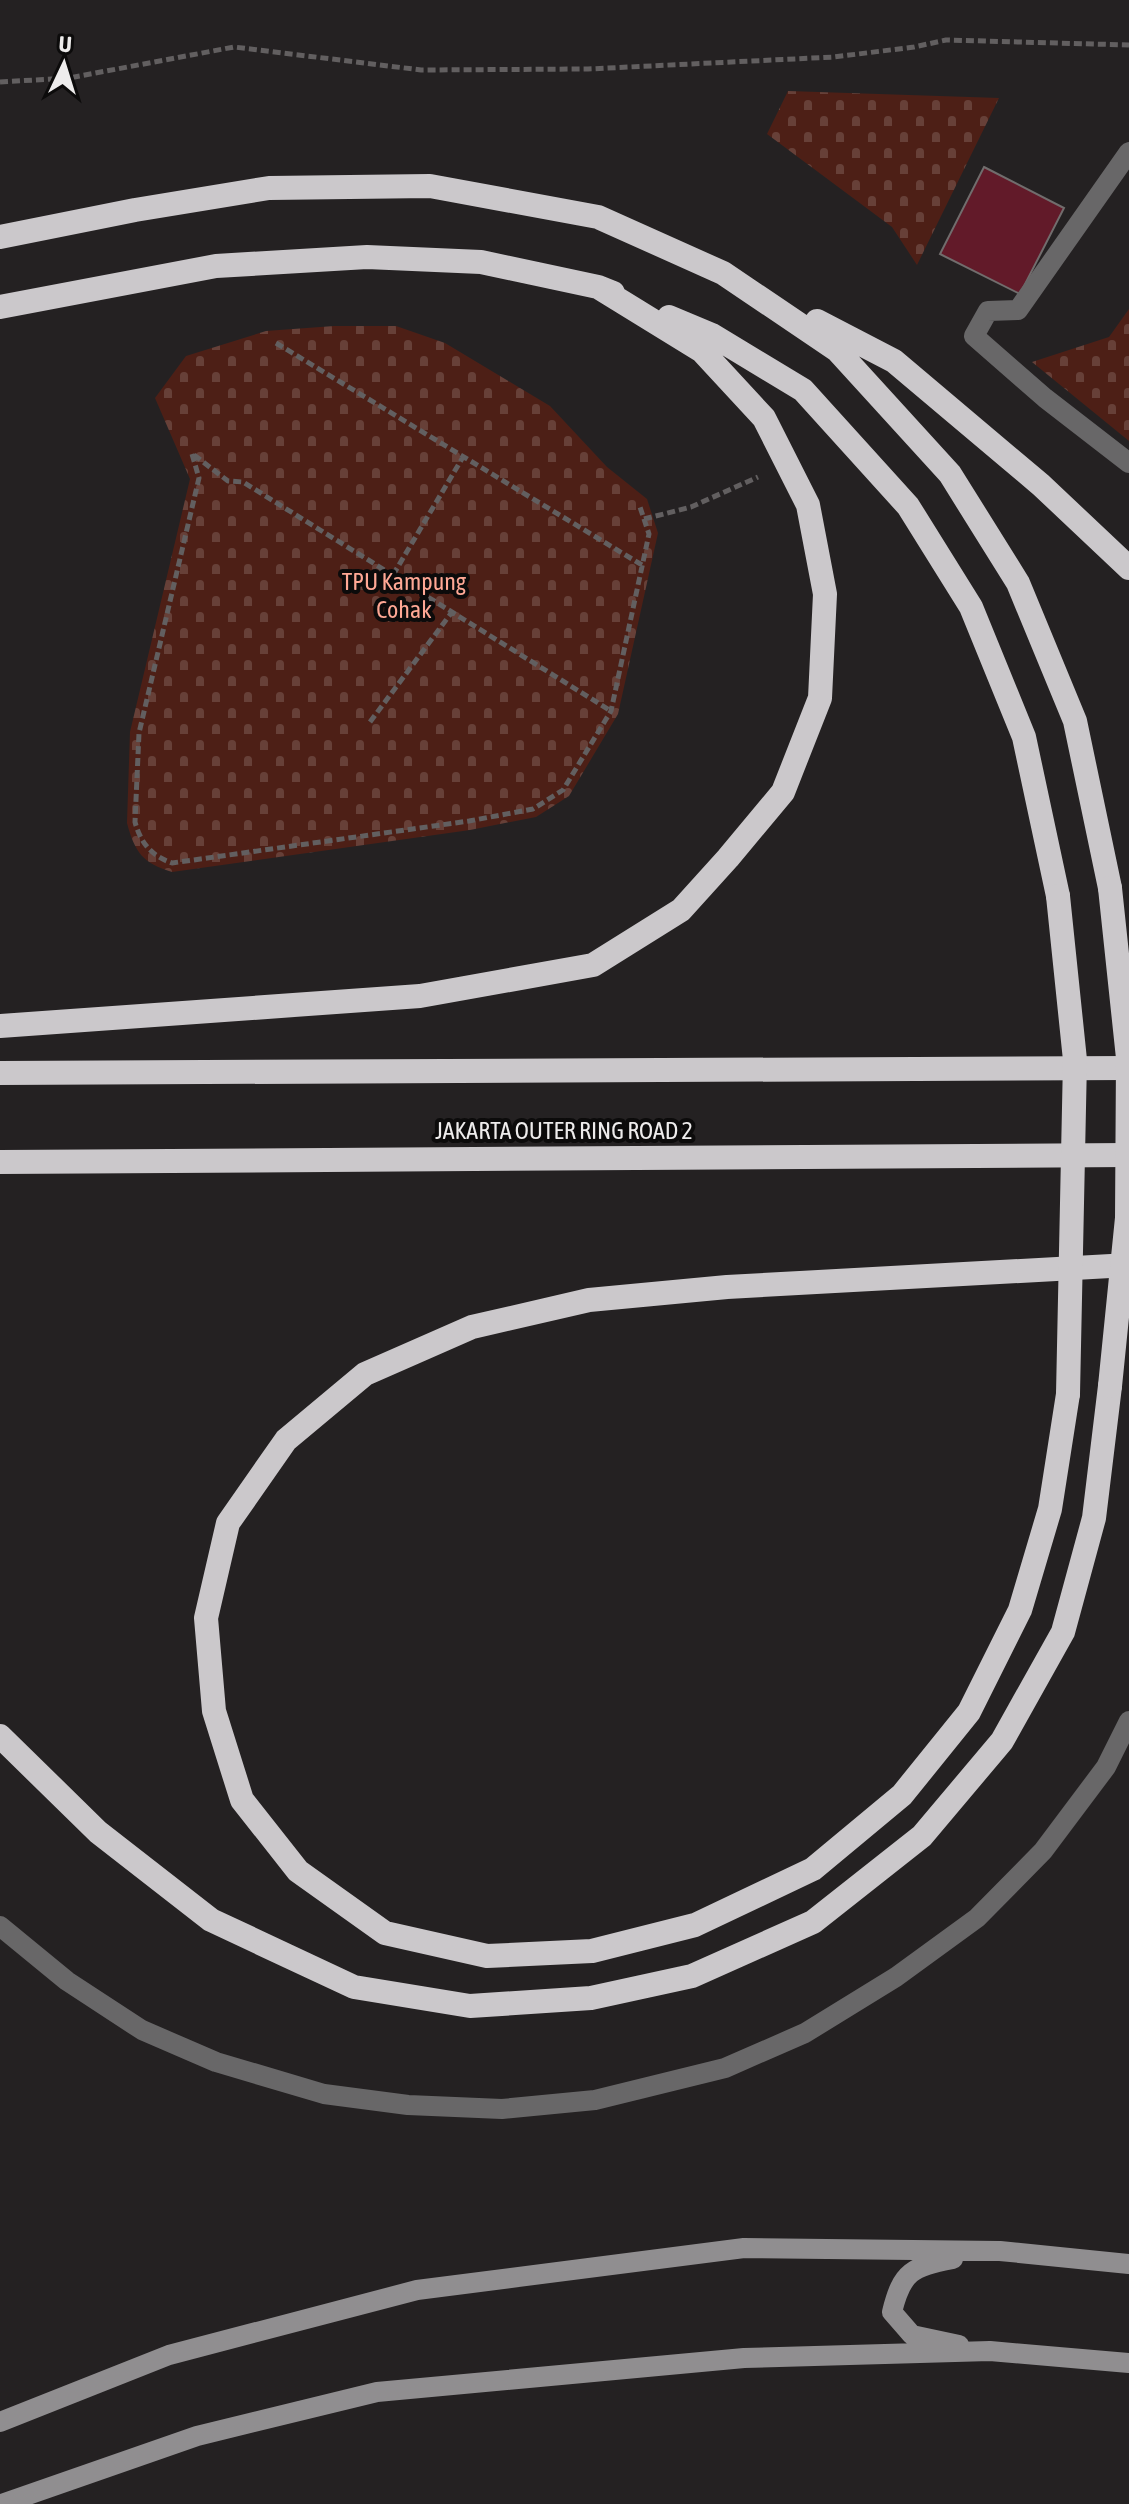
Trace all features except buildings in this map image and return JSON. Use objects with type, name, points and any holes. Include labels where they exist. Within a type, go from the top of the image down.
[{"type":"highway","points":[[0,237],[269,188],[430,186],[598,217],[723,273],[894,361],[1041,485],[1129,568]]},
{"type":"highway","points":[[0,307],[216,266],[367,257],[481,262],[598,287],[712,335],[803,390],[908,506],[971,607],[1024,737],[1058,896],[1075,1060],[1068,1394],[1050,1509],[1020,1610],[969,1712],[902,1795],[813,1869],[695,1925],[592,1951],[487,1956],[385,1933],[298,1871],[242,1800],[214,1711],[206,1618],[228,1523],[286,1440],[365,1374],[472,1327],[589,1300],[727,1287],[1129,1265]]},
{"type":"highway","points":[[0,1736],[98,1832],[211,1920],[354,1987],[470,2006],[591,1998],[692,1976],[813,1922],[922,1836],[1002,1741],[1063,1632],[1094,1518],[1127,1218],[1128,1058],[1110,888],[1075,721],[1018,583],[950,474],[837,350],[723,273]]},
{"type":"highway","points":[[0,1026],[420,996],[593,965],[681,910],[783,792],[820,698],[825,594],[808,505],[764,418],[702,351],[598,287]]},
{"type":"highway","points":[[0,1073],[1129,1068]]},
{"type":"highway","name":"JAKARTA OUTER RING ROAD 2","points":[[0,1162],[1129,1155]]},
{"type":"street","points":[[1129,152],[1018,310],[988,311],[974,336],[1045,398],[1129,463]]},
{"type":"street","points":[[0,1926],[67,1981],[142,2030],[216,2062],[324,2094],[408,2105],[502,2109],[595,2100],[725,2068],[805,2033],[896,1977],[977,1918],[1043,1851],[1106,1767],[1129,1721]]},
{"type":"street","points":[[0,2422],[169,2355],[417,2290],[744,2248],[1000,2251],[1129,2264]]},
{"type":"street","points":[[990,2351],[912,2335],[892,2312],[899,2284],[922,2265],[1000,2251]]},
{"type":"street","points":[[2,2504],[197,2436],[377,2392],[744,2358],[990,2351],[1129,2363]]},
{"type":"path","points":[[0,82],[69,78],[234,47],[421,70],[588,69],[834,57],[946,40],[1129,45]]},
{"type":"path","points":[[276,343],[642,565]]},
{"type":"path","points":[[611,711],[243,482],[228,481],[192,454],[199,478],[139,733],[135,822],[138,834],[154,857],[172,863],[533,809],[563,790],[611,711],[649,534],[639,504]]},
{"type":"path","points":[[393,575],[463,457]]},
{"type":"path","points":[[644,519],[691,507],[758,477]]},
{"type":"path","points":[[370,722],[452,612]]},
{"type":"green space","points":[[788,91],[999,98],[917,265],[892,227],[767,134]]},
{"type":"green space","points":[[1129,309],[1129,441],[1032,362],[1109,337]]},
{"type":"green space","name":"TPU Kampung Cohak","points":[[396,326],[445,343],[550,406],[607,467],[647,499],[658,533],[618,714],[569,796],[536,817],[470,830],[172,872],[154,865],[142,855],[133,842],[127,823],[130,732],[190,479],[155,398],[186,356],[266,331]]}]
